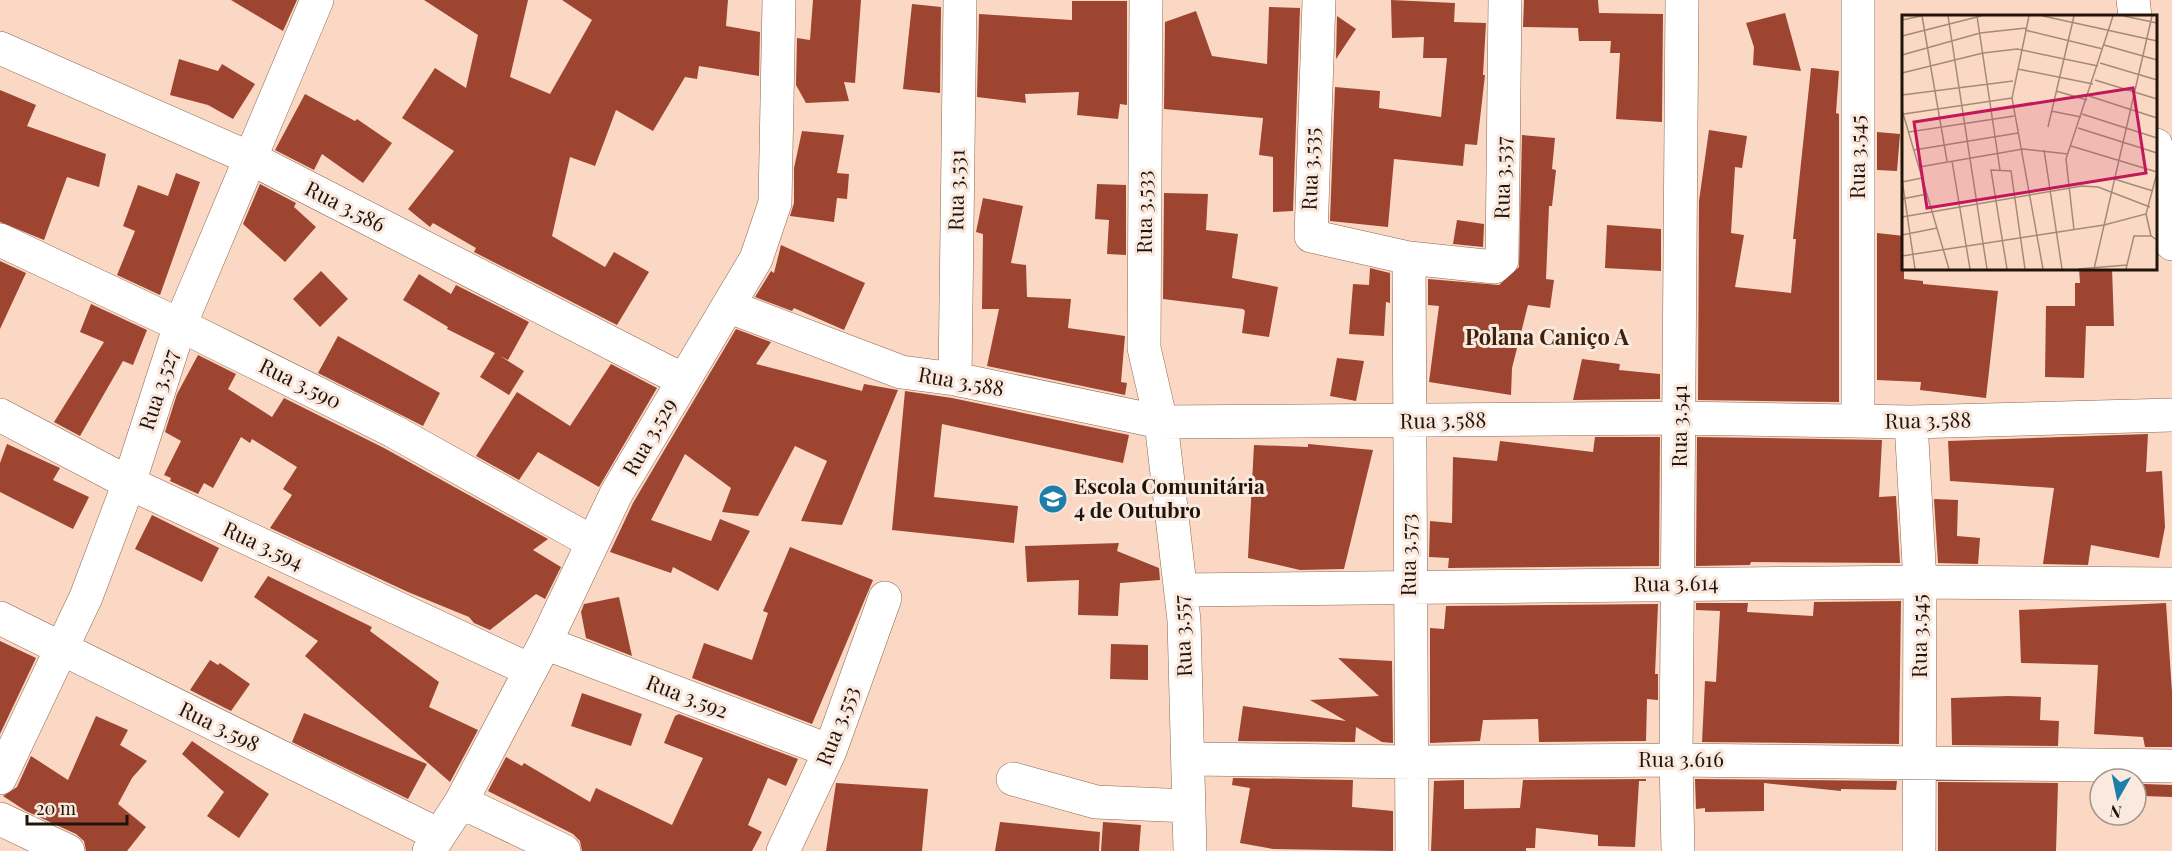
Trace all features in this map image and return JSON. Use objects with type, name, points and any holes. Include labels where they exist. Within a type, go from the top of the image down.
[{"type":"street","name":"Rua 3.527","points":[[0,778],[86,597],[129,483],[180,325],[252,159],[317,0]]},
{"type":"street","name":"Rua 3.529","points":[[434,843],[461,802],[538,656],[616,494],[683,380],[730,307],[756,259],[775,203],[778,0]]},
{"type":"street","name":"Rua 3.531","points":[[955,380],[960,0]]},
{"type":"street","name":"Rua 3.533","points":[[1146,0],[1144,348],[1161,422]]},
{"type":"street","name":"Rua 3.535","points":[[1319,0],[1309,231],[1315,238],[1409,258]]},
{"type":"street","name":"Rua 3.537","points":[[1409,258],[1494,267],[1502,260],[1505,0]]},
{"type":"street","name":"Rua 3.541","points":[[1678,851],[1676,760],[1682,0]]},
{"type":"street","name":"Rua 3.545","points":[[1858,0],[1858,421]]},
{"type":"street","points":[[2133,0],[2135,15]]},
{"type":"street","name":"Rua 3.586","points":[[0,48],[252,159],[683,380]]},
{"type":"street","points":[[2157,134],[2172,133]]},
{"type":"street","points":[[2157,151],[2172,244]]},
{"type":"street","name":"Rua 3.590","points":[[0,240],[180,325],[393,431],[592,542]]},
{"type":"street","name":"Rua 3.573","points":[[1409,258],[1412,851]]},
{"type":"street","name":"Rua 3.588","points":[[730,307],[901,372],[955,380],[1161,422],[1680,417],[1911,422],[2172,415]]},
{"type":"street","name":"Rua 3.594","points":[[0,415],[129,483],[538,656]]},
{"type":"street","name":"Rua 3.557","points":[[1161,422],[1181,590],[1189,759],[1190,851]]},
{"type":"street","name":"Rua 3.545","points":[[1911,422],[1920,582],[1919,851]]},
{"type":"street","name":"Rua 3.614","points":[[1181,590],[1409,590],[1920,582],[2172,584]]},
{"type":"street","name":"Rua 3.553","points":[[783,851],[830,751],[885,598]]},
{"type":"street","name":"Rua 3.598","points":[[0,618],[434,843]]},
{"type":"street","name":"Rua 3.592","points":[[538,656],[830,751]]},
{"type":"street","name":"Rua 3.616","points":[[1189,759],[1412,762],[1676,760],[1920,765],[2172,766]]},
{"type":"street","points":[[1014,779],[1096,802],[1189,806]]},
{"type":"street","points":[[461,802],[564,851]]},
{"type":"street","points":[[0,819],[68,851]]},
{"type":"building","points":[[231,0],[297,0],[283,31]]},
{"type":"building","points":[[424,0],[528,0],[510,77],[550,94],[592,20],[562,0],[728,0],[726,26],[760,32],[759,76],[699,66],[697,79],[685,77],[653,131],[616,110],[595,166],[570,157],[552,236],[605,267],[614,252],[649,272],[617,325],[474,252],[476,248],[433,223],[430,227],[408,209],[454,151],[402,118],[435,68],[466,88],[478,35]]},
{"type":"building","points":[[813,0],[861,0],[855,83],[844,82],[849,101],[806,103],[796,85],[797,38],[810,40]]},
{"type":"building","points":[[1391,0],[1455,3],[1454,22],[1486,23],[1483,75],[1485,75],[1477,145],[1465,144],[1463,166],[1394,159],[1388,227],[1330,221],[1335,87],[1380,91],[1379,108],[1441,117],[1447,58],[1423,58],[1424,37],[1392,38]]},
{"type":"building","points":[[1524,0],[1598,0],[1599,13],[1663,14],[1662,122],[1616,119],[1620,53],[1610,53],[1611,41],[1579,41],[1578,28],[1523,27]]},
{"type":"building","points":[[1072,1],[1127,1],[1127,105],[1120,104],[1118,119],[1077,115],[1079,92],[1025,94],[1026,103],[977,97],[979,14],[1072,20]]},
{"type":"building","points":[[912,4],[941,7],[940,93],[903,89]]},
{"type":"building","points":[[1269,7],[1300,8],[1293,211],[1273,212],[1273,157],[1259,155],[1263,118],[1164,109],[1165,22],[1196,11],[1212,56],[1267,64]]},
{"type":"building","points":[[1785,13],[1801,71],[1753,65],[1754,47],[1746,23]]},
{"type":"building","points":[[1337,16],[1356,29],[1336,59]]},
{"type":"building","points":[[179,59],[218,71],[222,64],[255,84],[233,119],[208,105],[170,95]]},
{"type":"building","points":[[1811,68],[1839,71],[1836,113],[1839,114],[1839,402],[1698,400],[1699,201],[1709,130],[1747,136],[1742,168],[1735,167],[1731,233],[1744,235],[1735,287],[1791,293],[1796,239],[1793,239]]},
{"type":"building","points":[[0,90],[36,105],[27,126],[106,154],[99,187],[67,177],[44,240],[0,222]]},
{"type":"building","points":[[305,94],[355,121],[357,119],[392,143],[363,183],[322,154],[314,170],[275,150]]},
{"type":"building","points":[[802,131],[844,135],[837,173],[849,174],[847,199],[837,198],[834,222],[790,216],[794,203],[794,168]]},
{"type":"building","points":[[1877,132],[1900,134],[1897,171],[1877,170]]},
{"type":"building","points":[[1522,135],[1555,138],[1552,169],[1556,170],[1552,206],[1549,206],[1546,279],[1554,280],[1550,308],[1528,305],[1512,368],[1511,395],[1429,382],[1439,306],[1428,305],[1428,279],[1499,285],[1519,267]]},
{"type":"building","points":[[176,173],[200,182],[160,295],[117,275],[135,231],[123,226],[138,185],[168,196]]},
{"type":"building","points":[[260,184],[296,203],[294,207],[316,227],[285,262],[243,224]]},
{"type":"building","points":[[1097,184],[1126,185],[1126,255],[1107,254],[1109,220],[1095,219]]},
{"type":"building","points":[[1164,193],[1208,194],[1206,230],[1238,234],[1232,278],[1278,287],[1269,337],[1242,333],[1245,311],[1243,309],[1163,299]]},
{"type":"building","points":[[983,198],[1023,206],[1011,263],[1026,265],[1027,297],[1071,299],[1068,328],[1125,336],[1121,382],[1127,383],[1125,395],[987,366],[999,309],[982,309],[983,234],[976,232]]},
{"type":"building","points":[[1457,220],[1484,224],[1483,247],[1453,244]]},
{"type":"building","points":[[1607,225],[1661,229],[1661,271],[1605,268]]},
{"type":"building","points":[[1877,233],[1902,236],[1904,279],[1923,281],[1923,284],[1998,291],[1986,398],[1920,390],[1921,382],[1877,380]]},
{"type":"building","points":[[781,245],[865,283],[844,330],[794,308],[792,311],[755,297],[771,271],[774,273]]},
{"type":"building","points":[[0,261],[26,273],[0,329]]},
{"type":"building","points":[[1370,268],[1390,273],[1390,303],[1386,302],[1384,336],[1349,334],[1353,284],[1369,285]]},
{"type":"building","points":[[2079,270],[2112,270],[2114,326],[2086,326],[2084,378],[2045,377],[2046,306],[2075,306],[2075,283],[2080,283]]},
{"type":"building","points":[[321,271],[348,299],[320,327],[293,299]]},
{"type":"building","points":[[419,274],[451,294],[456,285],[529,322],[508,360],[500,356],[524,371],[509,395],[480,377],[495,353],[447,329],[448,327],[403,300]]},
{"type":"building","points":[[91,304],[147,330],[133,365],[123,361],[80,436],[54,422],[104,342],[80,332]]},
{"type":"building","points":[[736,329],[771,342],[756,364],[862,391],[864,384],[898,390],[842,525],[801,521],[827,461],[795,446],[758,516],[722,512],[731,488],[685,454],[651,520],[711,541],[720,519],[750,531],[718,591],[673,567],[671,573],[610,552],[633,503]]},
{"type":"building","points":[[338,336],[440,393],[423,426],[318,373]]},
{"type":"building","points":[[198,355],[236,374],[228,389],[272,417],[284,398],[384,448],[548,539],[533,550],[561,567],[545,599],[536,594],[490,630],[474,623],[469,617],[408,592],[270,528],[292,495],[283,489],[297,467],[252,439],[250,443],[241,437],[213,488],[204,483],[198,494],[170,481],[171,478],[164,475],[181,441],[165,432],[177,394]]},
{"type":"building","points":[[1337,358],[1364,361],[1356,401],[1330,396]]},
{"type":"building","points":[[1582,359],[1620,364],[1619,370],[1660,374],[1660,399],[1573,400]]},
{"type":"building","points":[[611,364],[657,388],[599,487],[538,452],[519,480],[476,456],[517,392],[570,426]]},
{"type":"building","points":[[905,391],[952,398],[1129,435],[1123,463],[942,424],[934,497],[1018,506],[1014,543],[892,530]]},
{"type":"building","points":[[2148,434],[2146,472],[2162,471],[2165,527],[2159,558],[2091,545],[2088,565],[2043,564],[2054,488],[1950,481],[1948,441]]},
{"type":"building","points":[[1595,437],[1660,437],[1659,566],[1448,568],[1449,558],[1429,557],[1430,521],[1452,523],[1453,457],[1497,461],[1500,441],[1593,452]]},
{"type":"building","points":[[1697,437],[1882,440],[1879,497],[1896,496],[1900,563],[1751,562],[1750,565],[1696,566]]},
{"type":"building","points":[[7,444],[60,468],[53,480],[89,497],[73,529],[0,492],[0,463]]},
{"type":"building","points":[[1308,444],[1373,450],[1344,569],[1300,570],[1248,558],[1254,445],[1308,447]]},
{"type":"building","points":[[1934,499],[1958,500],[1957,536],[1980,538],[1978,564],[1938,563]]},
{"type":"building","points":[[152,515],[219,548],[202,582],[135,549]]},
{"type":"building","points":[[1119,543],[1117,551],[1159,568],[1160,580],[1120,583],[1118,616],[1078,615],[1079,580],[1027,582],[1025,546]]},
{"type":"building","points":[[790,547],[873,580],[812,724],[692,678],[704,643],[752,660],[768,613],[763,611]]},
{"type":"building","points":[[268,576],[372,627],[370,631],[439,682],[429,707],[478,730],[450,782],[305,656],[318,641],[254,597]]},
{"type":"building","points":[[619,597],[632,656],[586,638],[581,612],[584,604]]},
{"type":"building","points":[[1901,601],[1899,744],[1702,742],[1705,681],[1716,682],[1720,611],[1696,610],[1696,603],[1748,603],[1747,612],[1813,616],[1814,602]]},
{"type":"building","points":[[2166,603],[2172,692],[2172,747],[2145,747],[2143,737],[2094,734],[2098,665],[2021,663],[2019,610]]},
{"type":"building","points":[[1658,604],[1655,674],[1658,674],[1658,700],[1647,699],[1646,741],[1539,742],[1538,719],[1483,720],[1480,741],[1430,743],[1430,628],[1444,629],[1446,606]]},
{"type":"building","points":[[0,641],[36,658],[0,734]]},
{"type":"building","points":[[1111,644],[1148,645],[1148,680],[1110,679]]},
{"type":"building","points":[[1338,658],[1392,661],[1393,743],[1382,742],[1356,727],[1355,742],[1238,741],[1243,706],[1346,721],[1310,700],[1379,696]]},
{"type":"building","points":[[210,660],[218,665],[220,663],[250,684],[231,711],[190,690]]},
{"type":"building","points":[[582,693],[642,714],[631,746],[571,726]]},
{"type":"building","points":[[2041,697],[2040,720],[2059,721],[2058,746],[1952,745],[1951,698]]},
{"type":"building","points":[[304,713],[427,764],[408,799],[292,742]]},
{"type":"building","points":[[679,714],[798,759],[786,786],[768,778],[748,825],[762,832],[752,851],[582,851],[580,841],[573,834],[488,791],[506,757],[522,766],[524,763],[590,802],[596,788],[672,825],[703,758],[664,743],[675,716]]},
{"type":"building","points":[[96,716],[128,730],[120,745],[147,761],[132,778],[118,804],[146,827],[127,851],[86,851],[84,841],[76,834],[26,811],[3,796],[17,787],[31,756],[68,780]]},
{"type":"building","points":[[192,741],[269,794],[239,838],[207,816],[224,792],[182,754]]},
{"type":"building","points":[[1233,778],[1353,780],[1352,807],[1393,811],[1393,851],[1273,849],[1240,843],[1250,788],[1232,785]]},
{"type":"building","points":[[1646,779],[1646,781],[1639,781],[1635,847],[1598,846],[1598,835],[1536,828],[1535,848],[1526,848],[1526,851],[1431,851],[1434,781],[1464,780],[1464,809],[1520,808],[1523,780]]},
{"type":"building","points":[[1695,779],[1897,781],[1896,790],[1841,789],[1841,791],[1764,783],[1764,811],[1705,812],[1705,808],[1696,809]]},
{"type":"building","points":[[1938,782],[2058,783],[2056,851],[1938,851]]},
{"type":"building","points":[[836,783],[928,789],[922,851],[826,851]]},
{"type":"building","points":[[2148,784],[2172,785],[2172,797],[2148,796]]},
{"type":"building","points":[[1000,822],[1100,832],[1099,851],[995,851]]},
{"type":"building","points":[[1103,822],[1141,825],[1139,851],[1101,851]]},
{"type":"place","name":"Escola Comunitária 4 de Outubro","points":[[1053,499]]},
{"type":"district","name":"Polana Caniço A","points":[[1547,337]]}]
